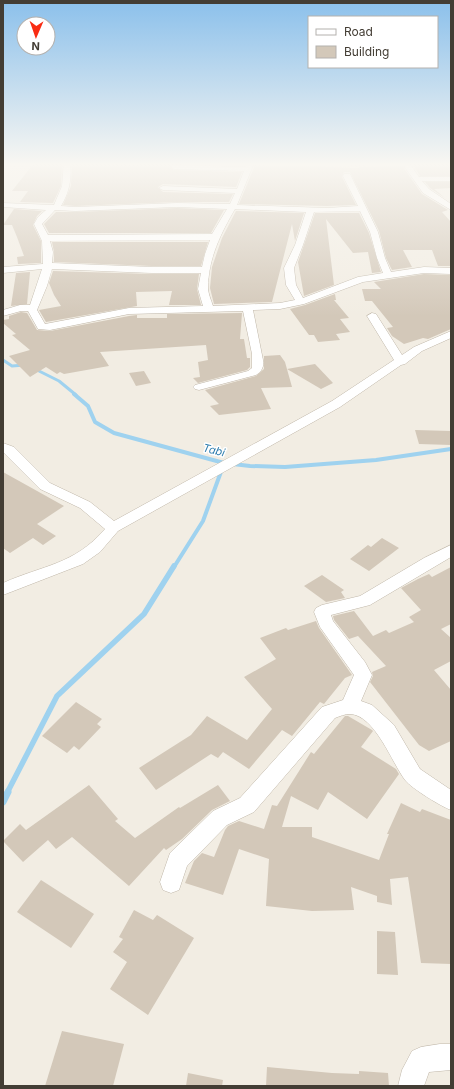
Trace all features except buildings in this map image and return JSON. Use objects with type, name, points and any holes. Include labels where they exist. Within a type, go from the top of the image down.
[{"type":"street","points":[[32,309],[38,298],[48,266],[47,244],[39,228],[39,222],[48,214]]},
{"type":"street","points":[[209,309],[203,289],[206,270],[216,237],[228,214]]},
{"type":"street","points":[[301,302],[288,278],[290,268],[309,214]]},
{"type":"street","points":[[365,214],[374,232],[381,258],[388,275]]},
{"type":"street","points":[[45,238],[216,237]]},
{"type":"street","points":[[3,270],[48,266],[152,270],[206,270]]},
{"type":"street","points":[[32,309],[42,327],[46,327],[130,311],[280,306],[301,302],[356,280],[424,270],[451,270]]},
{"type":"street","points":[[3,312],[20,308],[32,309]]},
{"type":"street","points":[[199,387],[252,374],[257,370],[258,366],[256,352],[247,308]]},
{"type":"street","points":[[372,316],[400,362]]},
{"type":"street","points":[[3,588],[67,564],[86,555],[99,546],[113,528],[336,404],[418,349],[451,334]]},
{"type":"street","points":[[3,448],[9,450],[45,486],[85,505],[113,528]]},
{"type":"street","points":[[349,706],[363,675],[359,666],[326,623],[322,612],[328,609],[364,601],[428,562],[451,550]]},
{"type":"street","points":[[171,882],[178,860],[193,843],[220,818],[247,805],[329,712],[349,706],[365,710],[387,731],[413,775],[451,801]]},
{"type":"street","points":[[411,1086],[415,1070],[420,1060],[451,1057]]},
{"type":"waterway","name":"Tabi","points":[[3,360],[12,366],[25,365]]},
{"type":"waterway","name":"Tabi","points":[[35,369],[59,381],[76,395]]},
{"type":"waterway","name":"Tabi","points":[[74,394],[88,406],[95,422],[114,433],[224,463],[250,466],[285,467],[376,460],[451,449]]},
{"type":"waterway","points":[[174,567],[203,521],[222,469]]},
{"type":"waterway","points":[[7,793],[57,696],[144,614],[174,566]]},
{"type":"waterway","points":[[3,802],[8,792]]}]
